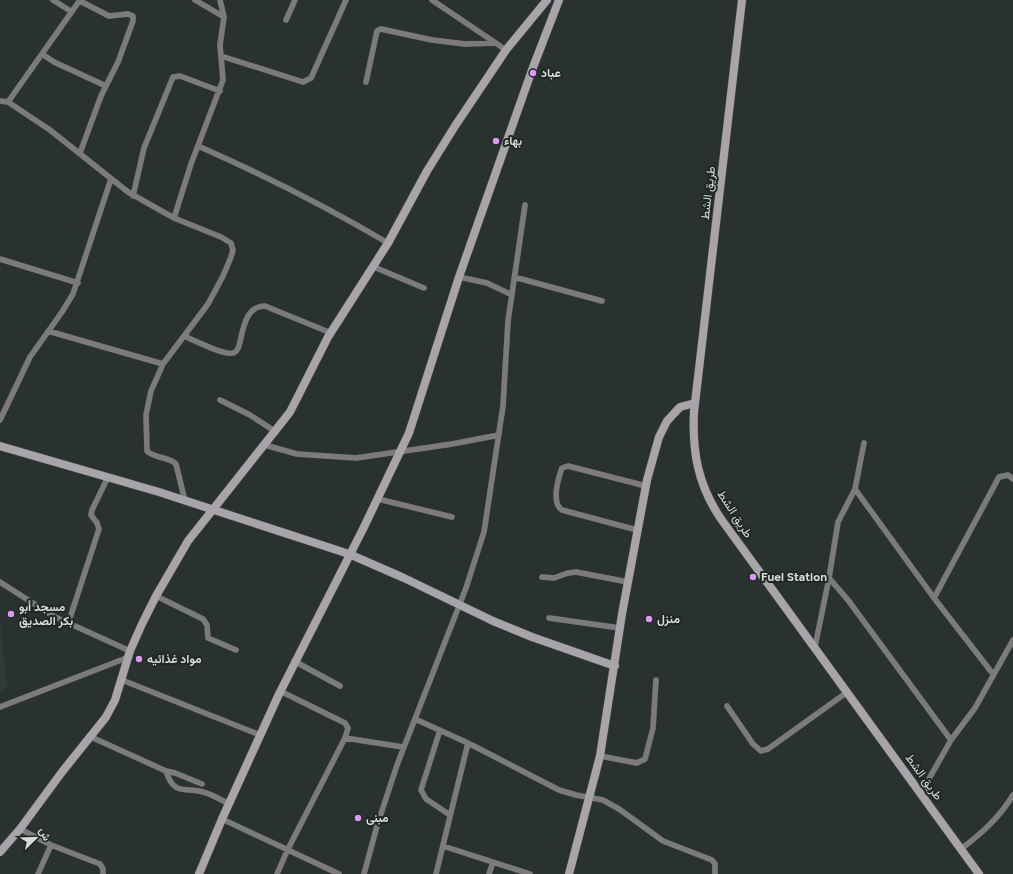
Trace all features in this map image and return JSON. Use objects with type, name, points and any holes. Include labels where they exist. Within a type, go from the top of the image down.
[{"type":"street","points":[[54,0],[72,12]]},
{"type":"street","points":[[195,0],[224,17]]},
{"type":"street","points":[[174,218],[181,193],[223,80],[220,45],[224,17],[220,0]]},
{"type":"street","points":[[286,20],[295,0]]},
{"type":"street","points":[[221,56],[303,82],[307,81],[310,78],[346,0]]},
{"type":"street","points":[[432,0],[506,50]]},
{"type":"street","points":[[0,852],[20,829],[108,713],[122,680],[129,654],[156,596],[188,541],[276,432],[290,412],[331,333],[374,267],[431,165],[506,50],[547,0]]},
{"type":"street","points":[[199,874],[280,690],[402,450],[416,414],[460,277],[536,58],[559,0]]},
{"type":"street","name":"طريق الشط","points":[[742,0],[695,403],[694,453],[699,472],[710,500],[721,519],[815,647],[846,693],[922,793],[979,874]]},
{"type":"street","points":[[8,102],[80,1],[109,16],[128,14],[133,16],[133,22],[118,62],[106,86],[80,153]]},
{"type":"street","points":[[366,82],[377,31],[381,29],[432,40],[465,44],[495,43]]},
{"type":"street","points":[[42,54],[54,62],[106,86]]},
{"type":"street","points":[[133,196],[144,148],[173,77],[180,76],[220,91]]},
{"type":"street","points":[[0,101],[8,102],[50,130],[133,196],[174,218],[221,237],[231,244],[233,250],[223,276],[208,304],[163,364],[151,390],[147,406],[147,451],[151,455],[173,461],[176,464],[185,501]]},
{"type":"street","points":[[198,146],[307,197],[388,243]]},
{"type":"street","points":[[0,420],[30,357],[62,312],[78,283],[111,179]]},
{"type":"street","points":[[364,874],[377,826],[403,747],[459,605],[484,532],[493,483],[503,406],[506,339],[525,205]]},
{"type":"street","points":[[0,259],[78,283]]},
{"type":"street","points":[[374,267],[424,288]]},
{"type":"street","points":[[460,277],[487,283],[512,295]]},
{"type":"street","points":[[514,277],[602,301]]},
{"type":"street","points":[[184,336],[224,353],[232,353],[237,350],[239,346],[248,315],[252,309],[258,306],[265,306],[331,333]]},
{"type":"street","points":[[48,331],[163,364]]},
{"type":"street","points":[[220,400],[250,415],[276,432]]},
{"type":"street","points":[[569,874],[600,756],[637,530],[646,486],[659,437],[667,421],[680,408],[695,403]]},
{"type":"street","points":[[265,445],[296,454],[349,458],[452,444],[499,434]]},
{"type":"street","points":[[815,647],[829,578],[838,522],[855,489],[864,443]]},
{"type":"street","points":[[0,446],[108,477],[349,554],[532,637],[615,666]]},
{"type":"street","points":[[637,530],[562,510],[557,506],[556,500],[560,474],[562,468],[568,466],[646,486]]},
{"type":"street","points":[[934,598],[1000,476],[1008,476],[1013,479]]},
{"type":"street","points":[[68,624],[99,529],[97,523],[91,515],[92,510],[108,477]]},
{"type":"street","points":[[855,489],[934,598],[993,674]]},
{"type":"street","points":[[378,499],[452,517]]},
{"type":"street","points":[[542,577],[554,578],[571,572],[628,582]]},
{"type":"street","points":[[829,578],[848,600],[951,740]]},
{"type":"street","points":[[0,582],[53,616],[129,654]]},
{"type":"street","points":[[156,596],[203,619],[207,626],[208,638],[236,650]]},
{"type":"street","points":[[549,618],[620,628]]},
{"type":"street","points":[[922,793],[951,740],[974,708],[1013,640]]},
{"type":"street","points":[[0,707],[129,654]]},
{"type":"street","points":[[294,661],[340,686]]},
{"type":"street","points":[[122,680],[260,735]]},
{"type":"street","points":[[600,756],[637,763],[645,759],[653,728],[656,680]]},
{"type":"street","points":[[277,874],[287,850],[345,738],[348,728],[345,723],[280,690]]},
{"type":"street","points":[[727,706],[753,744],[761,751],[768,748],[846,693]]},
{"type":"street","points":[[414,719],[468,743],[559,790],[599,798],[612,804],[663,841],[712,860],[715,864],[715,874]]},
{"type":"street","points":[[440,730],[421,790],[426,799],[450,815]]},
{"type":"street","points":[[91,736],[166,771],[202,784]]},
{"type":"street","points":[[345,738],[403,747]]},
{"type":"street","points":[[436,874],[468,743]]},
{"type":"street","points":[[166,771],[170,781],[178,789],[202,792],[229,804]]},
{"type":"street","points":[[961,849],[989,827],[1004,810],[1013,795]]},
{"type":"street","points":[[222,819],[339,874]]},
{"type":"street","points":[[20,829],[52,845],[100,864],[103,869],[103,874]]},
{"type":"street","points":[[38,874],[52,845]]},
{"type":"street","points":[[443,846],[530,874]]},
{"type":"street","points":[[489,874],[493,862]]},
{"type":"shaded area","points":[[0,619],[7,688],[0,692]]},
{"type":"place","name":"عباد","points":[[533,73]]},
{"type":"place","name":"بهاء","points":[[496,141]]},
{"type":"place","name":"Fuel Station","points":[[753,577]]},
{"type":"place","name":"مسجد أبو بكر الصديق","points":[[11,614]]},
{"type":"place","name":"منزل","points":[[649,619]]},
{"type":"place","name":"مواد غذائيه","points":[[139,659]]},
{"type":"place","name":"مبنى","points":[[358,818]]}]
